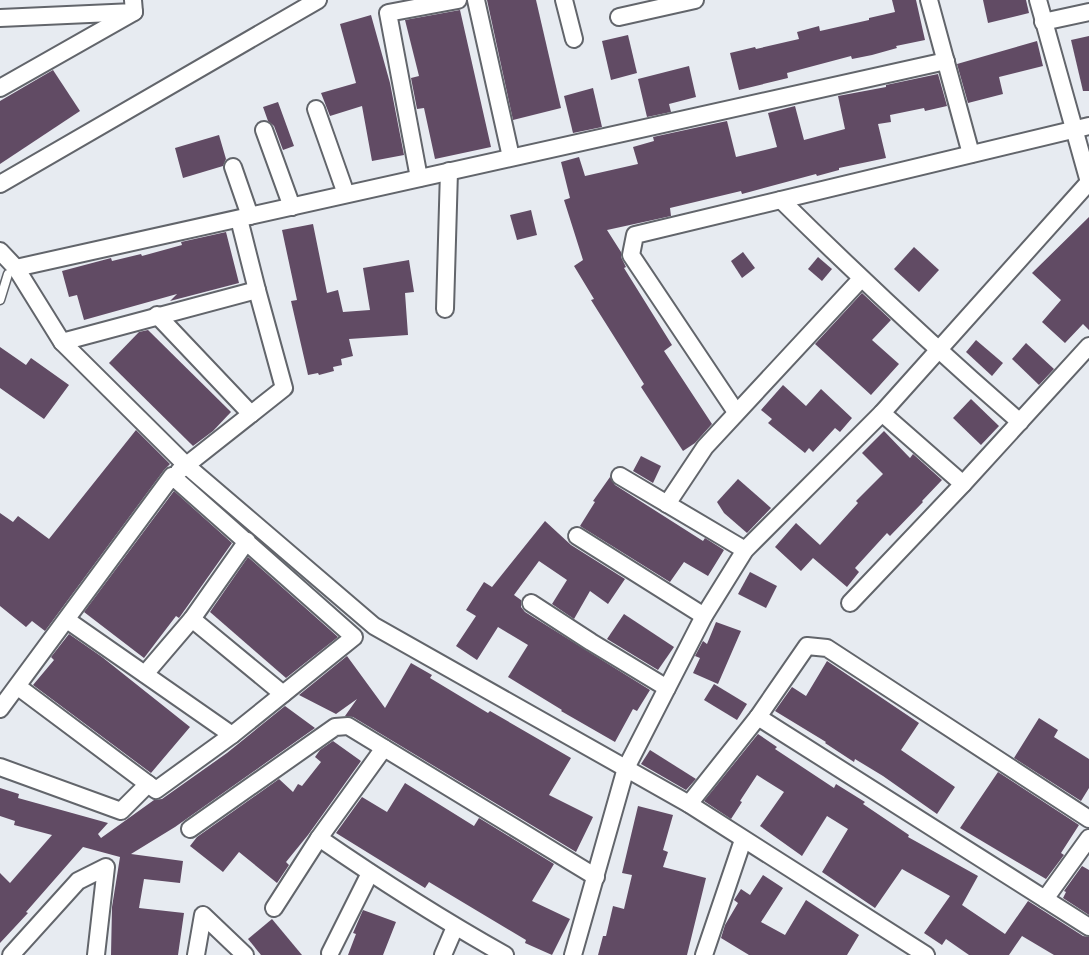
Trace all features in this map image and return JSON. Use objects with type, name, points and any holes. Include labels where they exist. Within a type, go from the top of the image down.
[{"type":"street","points":[[0,184],[318,0]]},
{"type":"street","points":[[419,178],[388,13],[458,0]]},
{"type":"street","points":[[476,0],[511,157]]},
{"type":"street","points":[[564,0],[574,39]]},
{"type":"street","points":[[619,17],[695,0]]},
{"type":"street","points":[[929,0],[971,154]]},
{"type":"street","points":[[573,955],[626,768],[704,616],[745,550],[882,413],[1089,182],[1081,128],[1043,22],[1038,0]]},
{"type":"street","points":[[0,18],[133,6]]},
{"type":"street","points":[[0,88],[133,6]]},
{"type":"street","points":[[1043,22],[1089,12]]},
{"type":"street","points":[[11,273],[346,194],[946,61]]},
{"type":"street","points":[[316,109],[346,194]]},
{"type":"street","points":[[736,412],[631,255],[635,235],[1081,128]]},
{"type":"street","points":[[264,130],[292,207]]},
{"type":"street","points":[[0,709],[172,476],[284,388],[257,290],[232,167]]},
{"type":"street","points":[[445,309],[449,171]]},
{"type":"street","points":[[781,200],[861,279],[1020,422]]},
{"type":"street","points":[[0,250],[11,273],[62,342],[187,466],[374,626],[689,804],[926,955]]},
{"type":"street","points":[[667,504],[705,447],[861,279]]},
{"type":"street","points":[[62,342],[257,290]]},
{"type":"street","points":[[157,315],[251,414]]},
{"type":"street","points":[[850,603],[1089,346]]},
{"type":"street","points":[[882,413],[963,484]]},
{"type":"street","points":[[17,686],[156,790],[232,735],[354,637],[172,476]]},
{"type":"street","points":[[620,476],[745,550]]},
{"type":"street","points":[[578,536],[704,616]]},
{"type":"street","points":[[145,674],[192,619],[247,542]]},
{"type":"street","points":[[531,603],[667,688]]},
{"type":"street","points":[[192,619],[283,694]]},
{"type":"street","points":[[67,620],[232,735]]},
{"type":"street","points":[[689,804],[758,717],[807,646],[827,648],[1089,819]]},
{"type":"street","points":[[758,717],[1089,927]]},
{"type":"street","points":[[190,829],[335,727],[348,726],[596,878]]},
{"type":"street","points":[[274,908],[319,838],[384,748]]},
{"type":"street","points":[[0,767],[121,811],[148,783]]},
{"type":"street","points":[[319,838],[455,927],[505,955]]},
{"type":"street","points":[[1045,899],[1089,838]]},
{"type":"street","points":[[704,955],[743,840]]},
{"type":"street","points":[[11,955],[78,880],[106,867],[96,955]]},
{"type":"street","points":[[330,953],[370,873]]},
{"type":"street","points":[[196,955],[204,915],[245,955]]},
{"type":"street","points":[[443,955],[455,927]]},
{"type":"lane","points":[[0,300],[11,273]]},
{"type":"building","points":[[487,0],[536,0],[561,108],[513,120]]},
{"type":"building","points":[[892,0],[916,0],[925,40],[896,46],[897,48],[872,55],[852,59],[851,56],[787,73],[788,78],[739,90],[730,53],[799,39],[797,32],[819,26],[820,31],[895,12]]},
{"type":"building","points":[[983,0],[1026,0],[1029,13],[988,23]]},
{"type":"building","points":[[460,10],[491,147],[435,159],[424,108],[417,109],[411,78],[419,76],[405,20]]},
{"type":"building","points":[[371,15],[390,83],[404,155],[372,161],[362,106],[330,116],[321,93],[356,83],[340,24]]},
{"type":"building","points":[[628,35],[637,73],[611,80],[602,41]]},
{"type":"building","points":[[1089,36],[1089,91],[1083,91],[1071,40]]},
{"type":"building","points":[[1037,41],[1043,66],[999,77],[1003,94],[968,103],[957,64]]},
{"type":"building","points":[[689,66],[696,97],[669,104],[671,112],[647,117],[638,79]]},
{"type":"building","points":[[53,70],[80,111],[0,164],[0,101]]},
{"type":"building","points":[[938,74],[947,106],[890,115],[891,122],[878,124],[886,158],[742,194],[741,191],[670,208],[671,216],[607,230],[621,252],[626,267],[624,268],[672,345],[664,351],[712,424],[695,443],[683,451],[641,387],[644,384],[591,300],[594,299],[574,266],[583,260],[564,200],[570,198],[561,162],[579,157],[585,176],[638,164],[633,147],[654,141],[653,137],[727,121],[736,157],[777,147],[768,113],[795,106],[804,140],[845,129],[838,96]]},
{"type":"building","points":[[593,88],[602,127],[573,133],[564,96]]},
{"type":"building","points":[[278,102],[294,146],[283,150],[274,126],[268,121],[263,107]]},
{"type":"building","points":[[219,135],[226,159],[223,166],[183,178],[175,148]]},
{"type":"building","points":[[531,210],[537,235],[517,240],[510,215]]},
{"type":"building","points":[[1089,217],[1089,330],[1083,324],[1065,343],[1042,322],[1061,300],[1032,273]]},
{"type":"building","points":[[313,224],[327,293],[338,290],[343,312],[370,310],[363,268],[409,260],[414,292],[405,293],[408,335],[349,339],[353,356],[341,359],[342,365],[333,367],[334,371],[319,375],[318,373],[308,375],[291,301],[297,300],[282,230]]},
{"type":"building","points":[[226,232],[239,283],[170,301],[177,294],[84,320],[77,295],[69,297],[62,271],[111,258],[112,261],[141,254],[142,256],[182,245],[181,242]]},
{"type":"building","points":[[914,247],[939,270],[919,292],[894,269]]},
{"type":"building","points":[[743,252],[755,268],[742,278],[731,261]]},
{"type":"building","points":[[818,257],[832,269],[822,281],[808,269]]},
{"type":"building","points":[[862,293],[891,320],[872,340],[899,364],[871,395],[815,344]]},
{"type":"building","points":[[148,330],[231,412],[213,431],[193,446],[109,363],[139,332]]},
{"type":"building","points":[[976,340],[1003,363],[992,376],[966,352]]},
{"type":"building","points":[[1026,343],[1054,369],[1039,385],[1012,359]]},
{"type":"building","points":[[0,347],[26,365],[31,358],[69,385],[44,419],[0,388]]},
{"type":"building","points":[[783,385],[806,406],[821,389],[852,418],[840,432],[835,428],[813,452],[809,448],[805,453],[768,423],[772,419],[761,410]]},
{"type":"building","points":[[971,399],[999,426],[981,445],[953,418]]},
{"type":"building","points":[[136,430],[170,464],[45,631],[32,621],[26,627],[0,606],[0,513],[13,522],[18,516],[49,539]]},
{"type":"building","points":[[884,431],[910,458],[913,454],[942,480],[890,536],[887,533],[855,568],[859,572],[847,587],[813,558],[801,571],[775,547],[796,523],[820,545],[858,503],[856,501],[883,474],[862,453]]},
{"type":"building","points":[[641,456],[661,466],[653,483],[633,471]]},
{"type":"building","points":[[610,477],[615,485],[703,541],[705,538],[724,550],[708,576],[684,562],[670,582],[580,526],[595,502],[593,501]]},
{"type":"building","points":[[738,479],[771,508],[747,533],[724,513],[717,502]]},
{"type":"building","points":[[174,491],[232,543],[179,618],[176,616],[144,658],[84,612]]},
{"type":"building","points":[[545,521],[571,545],[625,579],[608,604],[590,591],[574,619],[552,604],[567,580],[539,561],[514,595],[521,600],[521,607],[525,612],[650,690],[637,711],[633,709],[615,742],[508,677],[528,645],[498,627],[477,660],[456,646],[476,616],[466,610],[484,582],[492,587]]},
{"type":"building","points":[[248,557],[338,637],[286,678],[210,612]]},
{"type":"building","points":[[750,572],[777,586],[766,608],[738,594]]},
{"type":"building","points":[[624,614],[674,647],[658,670],[607,639]]},
{"type":"building","points":[[716,622],[741,631],[718,684],[693,673],[700,658],[695,656],[703,641],[707,644]]},
{"type":"building","points":[[69,634],[102,657],[190,727],[151,773],[33,685],[54,660],[51,657]]},
{"type":"building","points":[[347,656],[385,708],[411,663],[432,675],[430,678],[488,713],[490,711],[571,758],[549,795],[593,817],[576,852],[353,717],[345,716],[357,699],[336,714],[299,695]]},
{"type":"building","points":[[827,661],[919,723],[901,750],[955,787],[937,814],[883,776],[855,759],[854,762],[775,711],[792,687],[806,696]]},
{"type":"building","points":[[714,684],[747,704],[737,720],[704,700]]},
{"type":"building","points":[[285,706],[315,728],[175,827],[131,854],[183,861],[180,883],[144,879],[139,908],[184,913],[178,955],[111,955],[112,907],[120,857],[83,847],[0,943],[0,873],[10,883],[52,835],[14,825],[15,821],[0,816],[0,788],[19,794],[18,798],[108,823],[98,834],[101,838],[154,800],[162,799],[227,753]]},
{"type":"building","points":[[1039,718],[1058,730],[1054,737],[1089,759],[1089,788],[1081,801],[1014,758]]},
{"type":"building","points":[[758,734],[777,747],[775,749],[834,788],[836,784],[865,802],[863,804],[909,835],[908,837],[978,876],[962,905],[1005,934],[1028,901],[1083,936],[1089,937],[1089,955],[1054,955],[1022,936],[1009,955],[969,955],[946,939],[942,945],[924,933],[950,896],[902,869],[875,908],[822,872],[848,829],[827,816],[802,856],[760,826],[784,792],[757,775],[731,819],[704,801]]},
{"type":"building","points":[[333,741],[361,761],[286,862],[289,865],[277,883],[239,852],[223,872],[190,846],[197,837],[279,779],[293,792],[298,784],[302,786],[321,762],[315,757],[320,750]]},
{"type":"building","points":[[650,750],[696,779],[686,790],[641,764]]},
{"type":"building","points":[[998,772],[1079,825],[1061,853],[1064,855],[1046,879],[960,828]]},
{"type":"building","points":[[405,783],[474,826],[479,818],[554,864],[532,901],[570,919],[552,955],[525,943],[526,940],[429,882],[425,888],[336,833],[362,797],[387,812]]},
{"type":"building","points":[[638,806],[673,815],[663,850],[668,852],[663,867],[706,878],[687,955],[598,955],[603,936],[606,936],[613,906],[624,909],[632,875],[622,873]]},
{"type":"building","points":[[1082,866],[1089,870],[1089,915],[1063,898],[1066,892],[1064,891]]},
{"type":"building","points":[[763,875],[783,888],[761,922],[785,935],[806,900],[859,935],[847,955],[749,955],[721,938],[725,925],[738,903],[734,900],[741,889],[750,895]]},
{"type":"building","points":[[363,910],[396,922],[383,955],[348,955],[356,934],[353,933]]},
{"type":"building","points":[[272,919],[302,955],[261,955],[248,939]]}]
